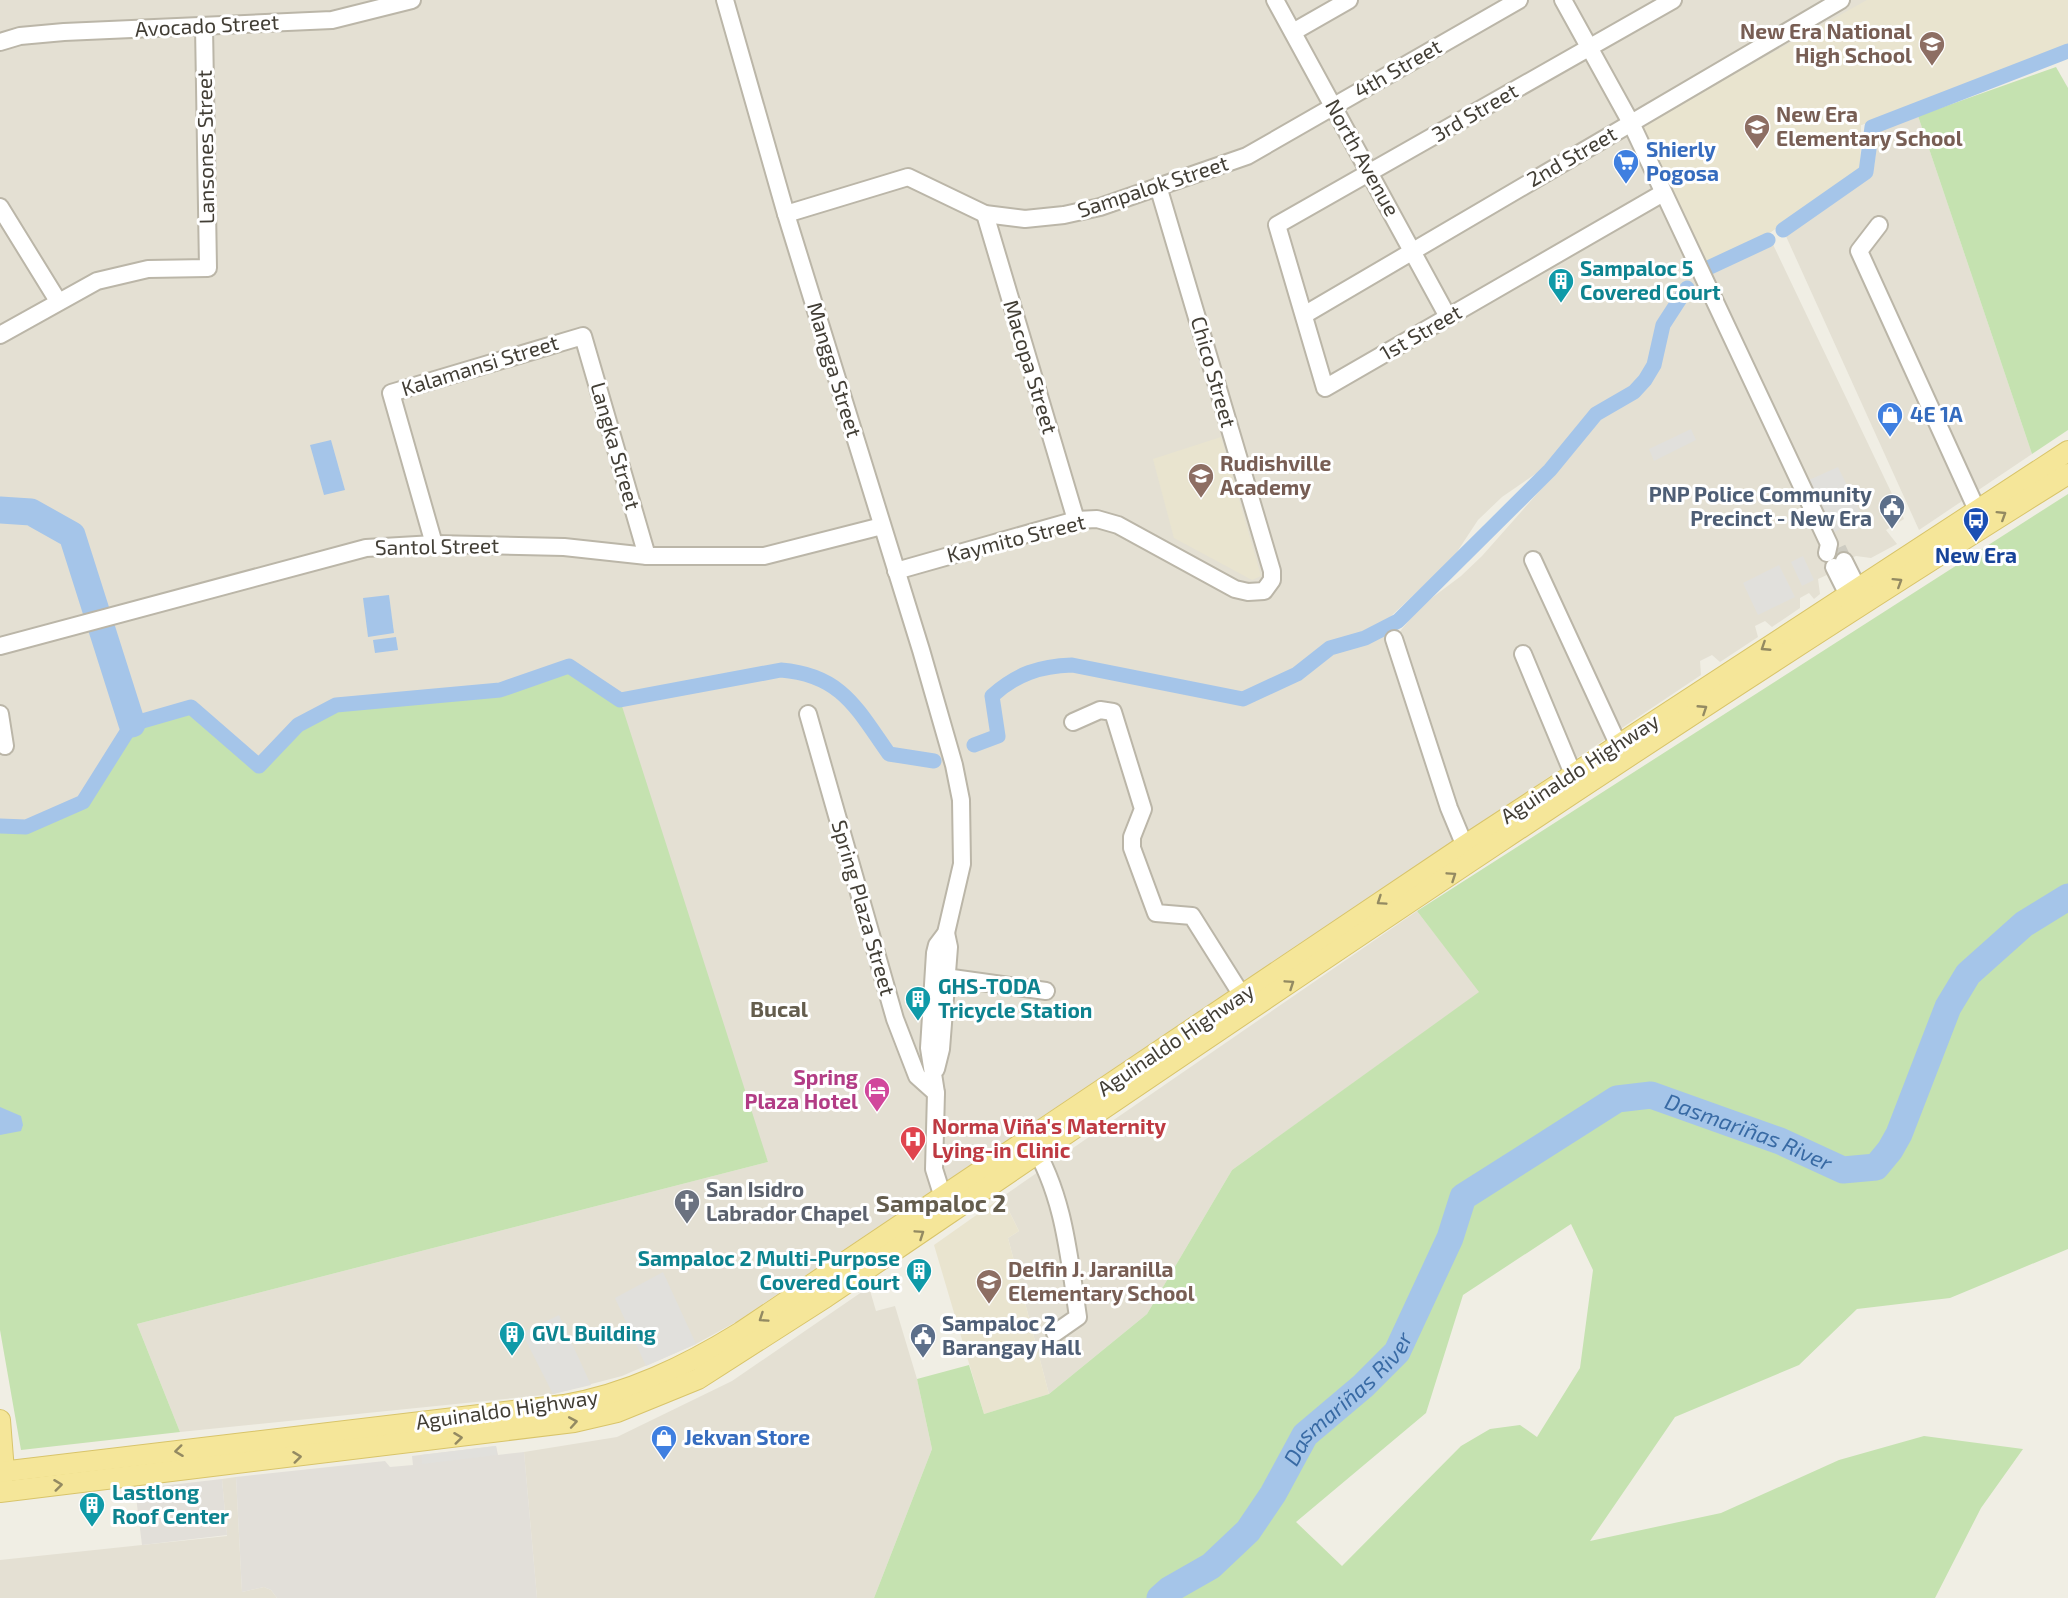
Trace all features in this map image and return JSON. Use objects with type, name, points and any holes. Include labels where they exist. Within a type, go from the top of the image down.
[{"type":"main road","name":"Aguinaldo Highway","points":[[1468,854],[1573,774],[2021,492],[2068,451]]},
{"type":"main road","name":"Aguinaldo Highway","points":[[0,1492],[574,1422],[617,1412],[698,1379],[1034,1146],[1855,595],[1977,510],[2068,474]]},
{"type":"main road","name":"Aguinaldo Highway","points":[[1,1476],[513,1412],[592,1400],[643,1383],[709,1352],[946,1206]]},
{"type":"main road","points":[[0,1420],[1,1476]]},
{"type":"street","name":"Avocado Street","points":[[0,42],[20,36],[64,32],[332,20],[412,0]]},
{"type":"street","name":"Mangga Street","points":[[725,0],[786,214],[954,765],[961,800],[962,864],[946,933]]},
{"type":"street","name":"North Avenue","points":[[1275,0],[1448,317]]},
{"type":"street","points":[[1293,32],[1349,0]]},
{"type":"street","name":"4th Street","points":[[1247,156],[1519,0]]},
{"type":"street","points":[[1563,0],[1630,123],[1855,595]]},
{"type":"street","name":"3rd Street","points":[[1278,225],[1673,0]]},
{"type":"street","name":"2nd Street","points":[[1304,315],[1841,0]]},
{"type":"street","name":"Lansones Street","points":[[58,301],[97,281],[148,269],[208,268],[204,26]]},
{"type":"street","name":"Sampalok Street","points":[[786,214],[908,177],[985,214],[1025,219],[1064,215],[1100,207],[1247,156]]},
{"type":"street","name":"Chico Street","points":[[1158,186],[1272,571],[1272,580],[1264,591]]},
{"type":"street","name":"1st Street","points":[[1278,225],[1325,388],[1663,193]]},
{"type":"street","points":[[0,207],[58,301],[0,335]]},
{"type":"street","name":"Macopa Street","points":[[985,214],[1076,520]]},
{"type":"street","points":[[1879,225],[1859,251],[1977,510]]},
{"type":"street","name":"Kalamansi Street","points":[[434,544],[390,393],[583,336]]},
{"type":"street","name":"Langka Street","points":[[583,336],[646,556]]},
{"type":"street","name":"Kaymito Street","points":[[896,570],[1076,520],[1097,519],[1118,525],[1235,589],[1248,592],[1264,591]]},
{"type":"street","name":"Santol Street","points":[[0,646],[366,548],[434,544],[564,547],[646,556],[764,556],[882,526]]},
{"type":"street","points":[[1533,560],[1618,744]]},
{"type":"street","points":[[1394,639],[1449,808],[1468,854]]},
{"type":"street","points":[[1523,654],[1573,774]]},
{"type":"street","points":[[1073,722],[1100,710],[1113,712],[1143,809],[1132,837],[1132,848],[1156,913],[1192,916],[1246,1003]]},
{"type":"street","points":[[0,714],[5,746]]},
{"type":"street","name":"Spring Plaza Street","points":[[808,714],[892,1009],[917,1076],[936,1093]]},
{"type":"street","points":[[935,1073],[941,1049],[949,947],[946,933]]},
{"type":"street","points":[[946,933],[937,945],[932,975],[929,1048],[935,1073],[936,1093],[934,1169],[946,1206]]},
{"type":"street","points":[[945,977],[1046,992]]},
{"type":"street","points":[[1034,1146],[1046,1166],[1065,1225],[1078,1317],[1054,1333]]},
{"type":"shaded area","points":[[0,0],[2068,0],[2068,47],[1983,77],[1917,107],[1861,125],[1860,168],[1768,234],[1904,519],[1886,530],[1897,544],[1871,558],[1856,556],[1827,570],[1829,574],[1818,579],[1820,594],[1814,599],[1809,593],[1800,598],[1800,608],[1772,627],[1765,621],[1755,626],[1758,637],[1720,662],[1712,655],[1700,661],[1701,675],[736,1322],[696,1344],[622,1376],[553,1394],[180,1432],[137,1324],[768,1162],[588,680],[569,666],[500,690],[336,705],[298,725],[259,766],[132,724],[83,802],[26,827],[0,826]],"holes":[[[1568,439],[1575,451],[1482,556],[1461,576],[1421,606],[1392,641],[1388,619],[1453,558],[1478,520],[1502,497],[1547,466]]]},
{"type":"shaded area","name":"New Era Elementary School","points":[[1867,0],[2068,0],[2068,47],[1983,77],[1917,107],[1861,125],[1860,168],[1768,234],[1708,263],[1644,130],[1645,124]]},
{"type":"shaded area","points":[[1918,116],[2032,454],[1919,530],[1785,234],[1873,174],[1879,129]]},
{"type":"shaded area","points":[[1691,429],[1696,440],[1654,461],[1649,449]]},
{"type":"shaded area","name":"Rudishville Academy","points":[[1221,437],[1261,576],[1252,580],[1174,538],[1153,459]]},
{"type":"shaded area","points":[[1838,467],[1863,518],[1834,532],[1809,480]]},
{"type":"shaded area","points":[[1803,556],[1814,580],[1802,586],[1791,562]]},
{"type":"shaded area","points":[[1779,565],[1795,597],[1758,615],[1743,583]]},
{"type":"shaded area","points":[[1417,911],[1480,992],[1232,1170],[1147,1314],[1049,1394],[1008,1238],[1019,1231],[1002,1197]]},
{"type":"shaded area","name":"Delfin J. Jaranilla Elementary School","points":[[1002,1197],[1019,1231],[1008,1238],[1049,1394],[984,1414],[934,1245]]},
{"type":"shaded area","points":[[663,1272],[696,1344],[646,1366],[615,1298]]},
{"type":"shaded area","points":[[869,1287],[876,1311],[895,1306],[917,1379],[932,1449],[874,1598],[537,1598],[524,1452],[617,1437],[732,1381]]},
{"type":"shaded area","points":[[559,1315],[591,1385],[553,1394],[522,1333]]},
{"type":"shaded area","points":[[496,1446],[498,1455],[524,1452],[537,1598],[277,1598],[271,1590],[264,1587],[242,1592],[236,1477],[385,1461],[390,1467],[413,1465],[412,1456]]},
{"type":"shaded area","points":[[496,1446],[497,1455],[422,1464],[421,1455]]},
{"type":"shaded area","points":[[236,1477],[242,1592],[264,1587],[271,1590],[277,1598],[0,1598],[0,1560],[227,1536],[222,1479]]},
{"type":"shaded area","points":[[222,1479],[227,1535],[142,1545],[135,1489]]},
{"type":"green space","points":[[2056,67],[2068,88],[2068,430],[2032,454],[1918,116]]},
{"type":"green space","points":[[2068,494],[2068,1249],[1950,1298],[1857,1309],[1799,1365],[1675,1417],[1590,1541],[1721,1513],[1839,1460],[1924,1436],[2023,1449],[1981,1508],[1935,1598],[874,1598],[932,1449],[917,1379],[969,1365],[984,1414],[1049,1394],[1147,1314],[1232,1170],[1479,992],[1417,911]],"holes":[[[1571,1224],[1593,1270],[1580,1368],[1537,1437],[1520,1425],[1490,1429],[1461,1446],[1342,1566],[1296,1522],[1426,1413],[1463,1295]]]},
{"type":"green space","points":[[569,666],[620,700],[768,1162],[137,1324],[180,1432],[21,1450],[0,1330],[0,826],[26,827],[83,802],[132,724],[191,707],[259,765],[298,725],[336,705],[500,690]]},
{"type":"water","points":[[331,440],[345,490],[324,495],[310,445]]},
{"type":"water","points":[[389,595],[394,633],[368,637],[363,598]]},
{"type":"water","points":[[396,637],[398,650],[375,653],[373,640]]},
{"type":"water","points":[[0,1107],[21,1116],[23,1125],[21,1131],[0,1135]]},
{"type":"waterway","points":[[1783,230],[1866,172],[1872,127],[2068,51]]},
{"type":"waterway","points":[[1708,268],[1768,240]]},
{"type":"waterway","points":[[974,745],[998,736],[992,696],[1010,682],[1039,669],[1072,665],[1243,699],[1297,674],[1330,648],[1365,638],[1398,621],[1550,470],[1596,414],[1634,392],[1645,380],[1654,365],[1663,325],[1687,288]]},
{"type":"waterway","points":[[0,510],[31,512],[72,535],[132,724]]},
{"type":"waterway","points":[[0,826],[26,827],[83,802],[132,724],[191,707],[259,766],[298,725],[336,705],[500,690],[569,666],[620,700],[781,670],[802,673],[834,687],[846,697],[889,754],[934,761]]},
{"type":"waterway","name":"Dasmariñas River","points":[[1160,1598],[1169,1590],[1211,1566],[1248,1531],[1273,1494],[1305,1435],[1363,1386],[1397,1352],[1450,1238],[1463,1197],[1617,1099],[1651,1095],[1780,1141],[1843,1170],[1876,1167],[1899,1134],[1948,1007],[1968,974],[2024,924],[2068,897]]},
{"type":"tunnel","points":[[1838,548],[1844,561]]},
{"type":"place","name":"New Era National High School","points":[[1932,67]]},
{"type":"place","name":"New Era Elementary School","points":[[1757,150]]},
{"type":"place","name":"Shierly Pogosa","points":[[1626,185]]},
{"type":"place","name":"Sampaloc 5 Covered Court","points":[[1561,304]]},
{"type":"place","name":"4E 1A","points":[[1890,438]]},
{"type":"place","name":"Rudishville Academy","points":[[1201,499]]},
{"type":"place","name":"PNP Police Community Precinct - New Era","points":[[1892,530]]},
{"type":"place","name":"New Era","points":[[1976,543]]},
{"type":"place","name":"GHS-TODA Tricycle Station","points":[[918,1022]]},
{"type":"place","name":"Spring Plaza Hotel","points":[[877,1113]]},
{"type":"place","name":"Norma Viña's Maternity Lying-in Clinic","points":[[913,1162]]},
{"type":"place","name":"San Isidro Labrador Chapel","points":[[687,1225]]},
{"type":"place","name":"Sampaloc 2 Multi-Purpose Covered Court","points":[[919,1294]]},
{"type":"place","name":"Delfin J. Jaranilla Elementary School","points":[[989,1305]]},
{"type":"place","name":"GVL Building","points":[[512,1357]]},
{"type":"place","name":"Sampaloc 2 Barangay Hall","points":[[923,1359]]},
{"type":"place","name":"Jekvan Store","points":[[664,1461]]},
{"type":"place","name":"Lastlong Roof Center","points":[[92,1528]]},
{"type":"district","name":"Bucal","points":[[779,1009]]},
{"type":"district","name":"Sampaloc 2","points":[[941,1204]]}]
